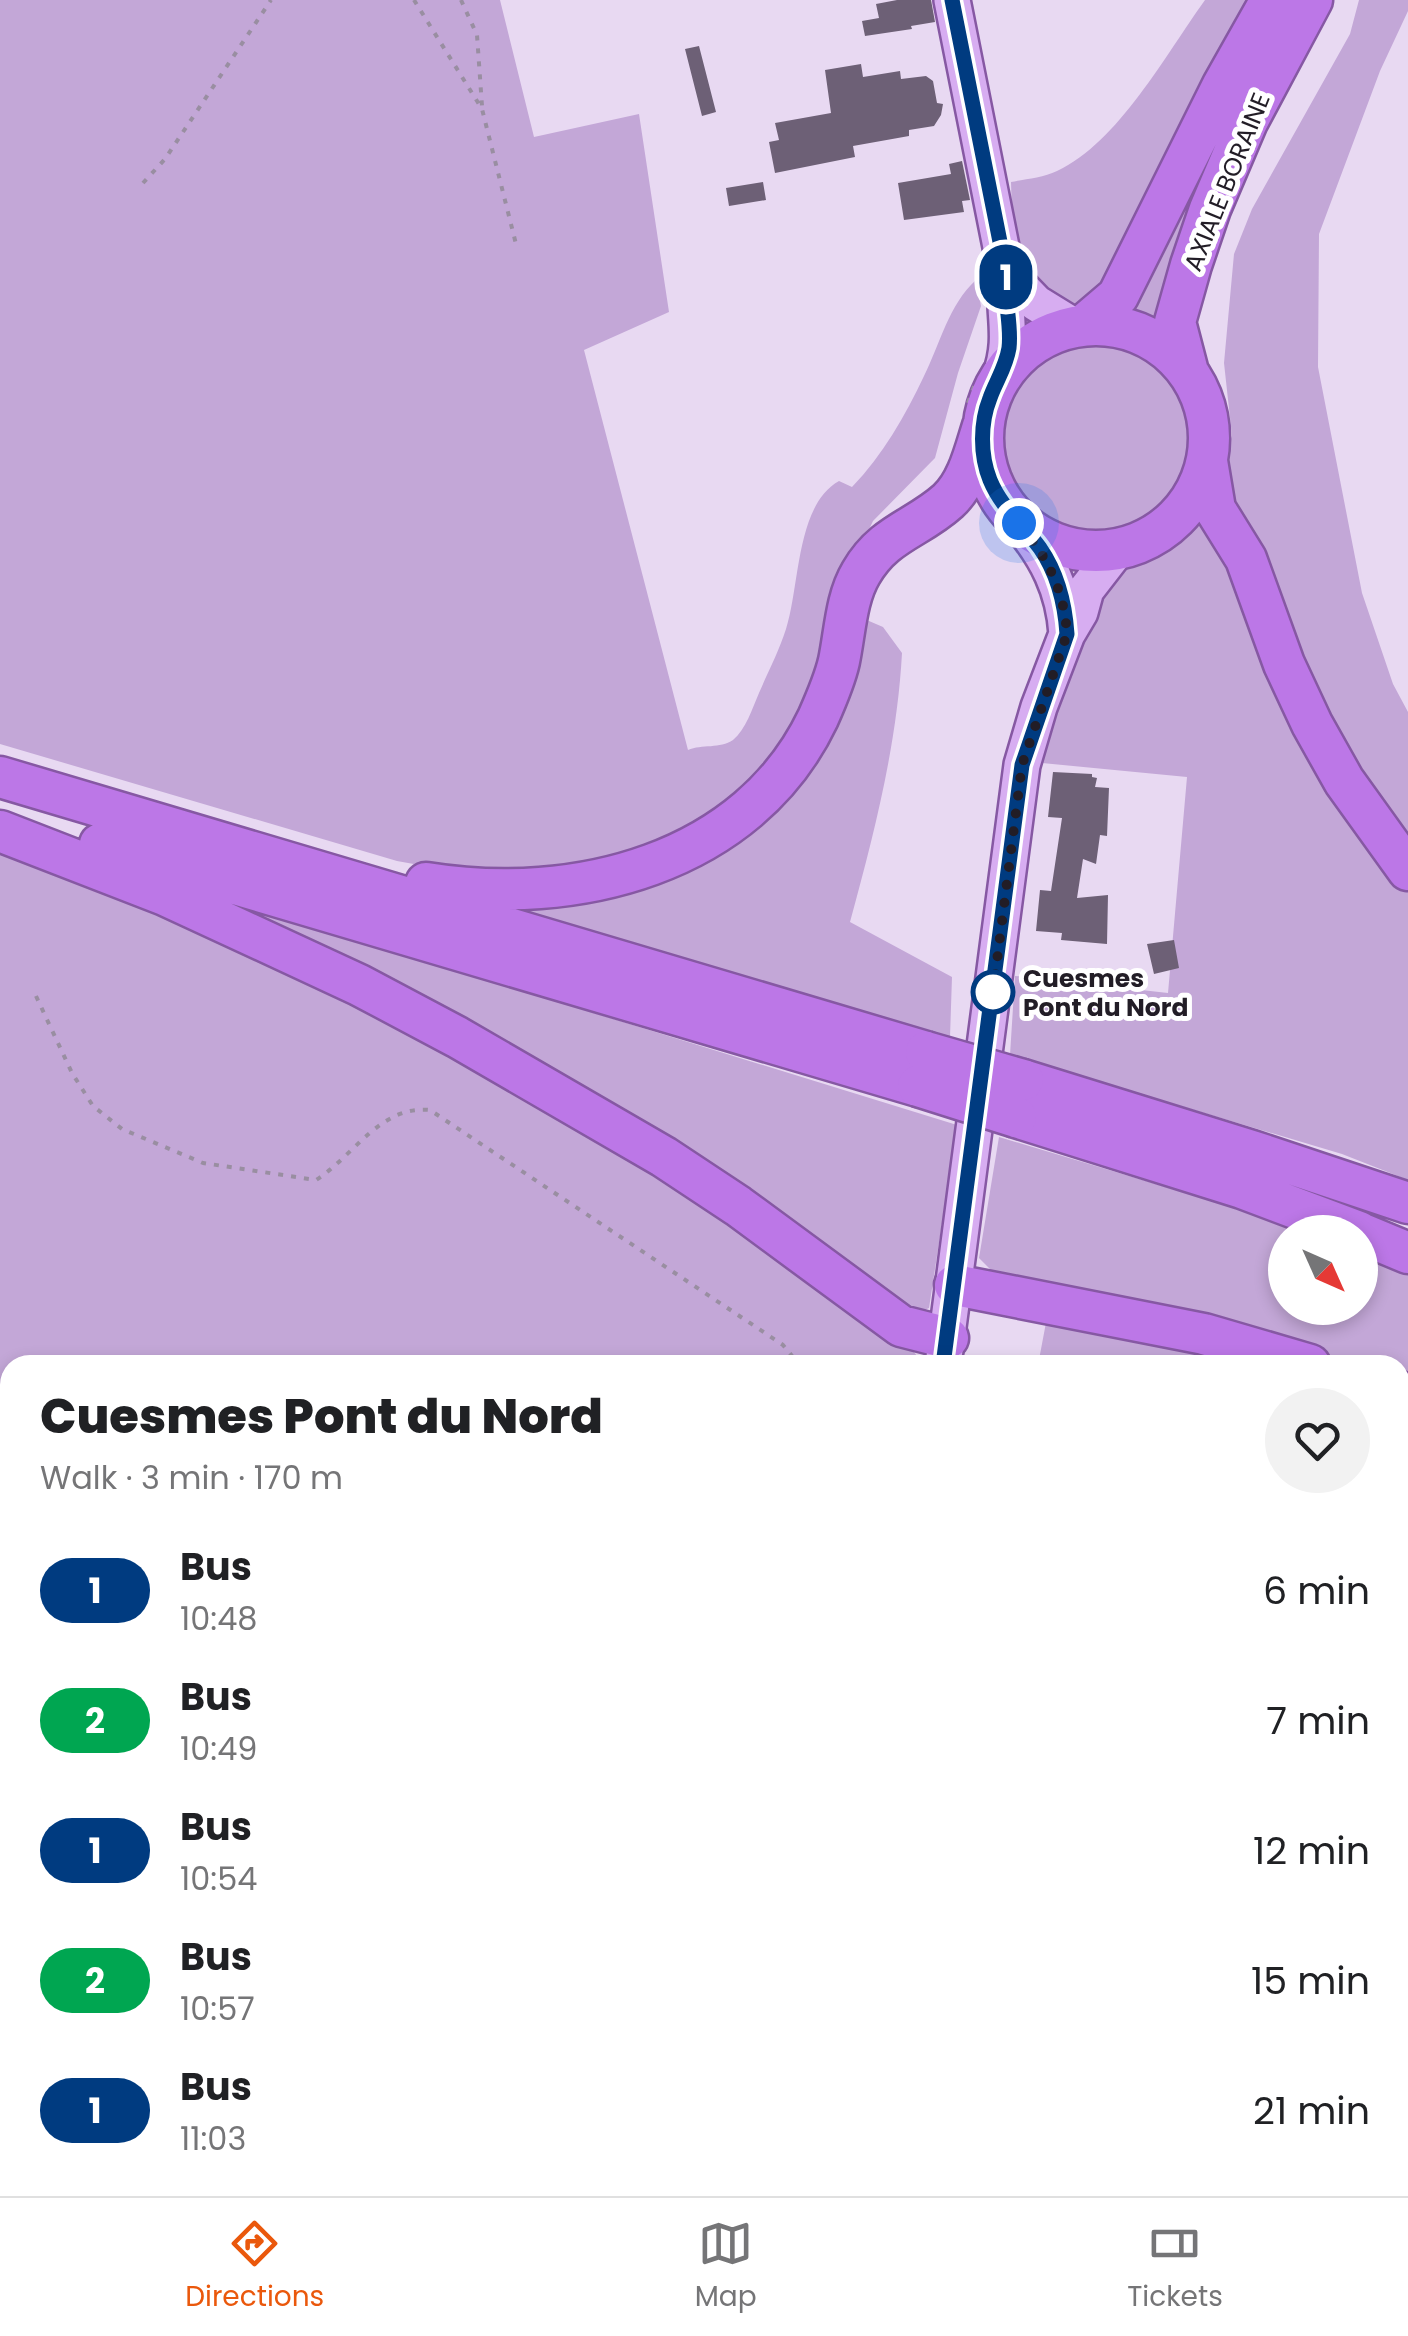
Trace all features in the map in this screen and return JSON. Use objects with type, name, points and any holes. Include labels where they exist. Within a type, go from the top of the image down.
[{"type":"highway","name":"AXIALE BORAINE","points":[[1080,326],[1103,312],[1118,296],[1223,85],[1271,0]]},
{"type":"highway","name":"AXIALE BORAINE","points":[[1188,372],[1176,322],[1191,265],[1240,136],[1312,0]]},
{"type":"highway","points":[[345,880],[402,879],[469,890],[543,889],[626,874],[711,836],[750,806],[787,766],[817,720],[838,665],[858,578],[872,556],[893,535],[950,500],[964,478],[988,400],[1000,377],[1032,344],[1052,333],[1108,325],[1153,340],[1188,372],[1206,414],[1207,461],[1200,482],[1176,519],[1158,533],[1117,550],[1096,552],[1055,544],[1019,523],[1002,503],[990,479],[983,453],[983,426]]},
{"type":"highway","points":[[1207,461],[1216,508],[1246,559],[1284,664],[1312,724],[1344,781],[1408,870]]},
{"type":"highway","points":[[0,778],[345,880],[1020,1099],[1252,1151],[1408,1204]]},
{"type":"highway","points":[[0,814],[922,1069]]},
{"type":"highway","points":[[0,831],[165,894],[358,985],[457,1037],[709,1186],[900,1326],[945,1352]]},
{"type":"highway","points":[[1020,1099],[1312,1215]]},
{"type":"highway","points":[[1378,1241],[1408,1253]]},
{"type":"highway","points":[[955,1285],[1204,1334],[1276,1355]]},
{"type":"main road","points":[[952,0],[1006,272],[1004,294],[1010,346],[1000,377]]},
{"type":"main road","points":[[1006,272],[1036,303],[1080,326]]},
{"type":"main road","points":[[1019,523],[1050,564],[1066,612],[1067,634]]},
{"type":"main road","points":[[945,1352],[1022,765],[1086,590],[1117,550]]},
{"type":"path","points":[[142,184],[165,160],[270,0]]},
{"type":"path","points":[[414,0],[482,109]]},
{"type":"path","points":[[461,0],[477,35],[482,109],[516,244]]},
{"type":"path","points":[[36,996],[72,1073],[93,1106],[122,1129],[203,1163],[316,1180],[338,1166],[364,1136],[390,1118],[411,1108],[430,1110],[783,1346],[791,1355]]},
{"type":"shaded area","points":[[0,0],[500,0],[534,137],[639,114],[669,312],[584,350],[688,750],[728,743],[745,725],[786,629],[807,527],[815,508],[825,492],[839,481],[852,487],[883,448],[917,391],[952,312],[976,280],[981,306],[935,458],[873,521],[840,591],[816,684],[762,771],[708,820],[610,864],[469,874],[397,861],[0,744]]},
{"type":"shaded area","points":[[1205,0],[1253,0],[1107,289],[1076,309],[1038,297],[1013,248],[1011,182],[1057,171],[1100,140],[1139,95]]},
{"type":"shaded area","points":[[1285,0],[1167,330],[1147,316],[1124,310]]},
{"type":"shaded area","points":[[1359,0],[1408,0],[1408,11],[1380,71],[1319,234],[1318,367],[1362,593],[1393,684],[1408,712],[1408,847],[1331,724],[1231,510],[1224,461],[1232,436],[1224,363],[1234,254],[1252,209],[1350,34]]},
{"type":"shaded area","points":[[1095,344],[1132,351],[1164,372],[1185,404],[1192,441],[1185,478],[1164,510],[1132,531],[1095,538],[1058,531],[1026,510],[1005,478],[998,441],[1005,404],[1026,372],[1058,351]]},
{"type":"shaded area","points":[[1200,506],[1408,887],[1408,1180],[1342,1154],[1010,1055],[1015,976],[1168,993],[1187,777],[1042,763],[1045,756],[1041,754],[1090,611],[1127,559],[1161,544]]},
{"type":"shaded area","points":[[862,618],[883,627],[902,653],[890,755],[850,922],[952,977],[950,1037],[701,964],[684,966],[500,912],[731,830]]},
{"type":"shaded area","points":[[0,845],[236,939],[606,1137],[916,1355],[0,1355]]},
{"type":"shaded area","points":[[163,880],[957,1125],[929,1308],[914,1315]]},
{"type":"shaded area","points":[[999,1137],[1268,1220],[1268,1325],[1378,1325],[1378,1262],[1408,1274],[1408,1355],[1313,1355],[1215,1327],[1001,1280],[979,1258]]},
{"type":"shaded area","points":[[1048,1312],[1215,1355],[1040,1355]]},
{"type":"building","points":[[931,0],[935,22],[865,36],[862,21],[879,18],[876,4]]},
{"type":"building","points":[[699,46],[716,112],[702,116],[685,49]]},
{"type":"building","points":[[861,64],[863,77],[900,71],[901,79],[926,76],[933,81],[937,103],[943,104],[934,126],[909,130],[909,136],[853,146],[855,157],[775,173],[769,142],[779,140],[775,123],[831,113],[825,70]]},
{"type":"building","points":[[962,161],[970,200],[962,201],[964,212],[904,220],[898,183],[951,174],[949,164]]},
{"type":"building","points":[[763,182],[766,200],[729,206],[726,188]]},
{"type":"building","points":[[1053,772],[1092,774],[1097,778],[1095,787],[1109,788],[1107,836],[1100,835],[1096,864],[1083,859],[1077,898],[1108,895],[1107,944],[1061,940],[1062,933],[1036,931],[1040,890],[1051,891],[1062,818],[1048,817]]},
{"type":"building","points":[[1174,940],[1179,968],[1154,974],[1147,944]]},
{"type":"bus line","name":"1","points":[[944,1355],[1022,765],[1067,634],[1066,612],[1050,564],[1002,503],[983,453],[988,400],[1010,346],[1004,294],[1006,272],[952,0]]},
{"type":"place","name":"Cuesmes Pont du Nord","points":[[993,992]]},
{"type":"route","points":[[993,992],[1022,765],[1067,634],[1066,612],[1050,564],[1019,523]]}]
